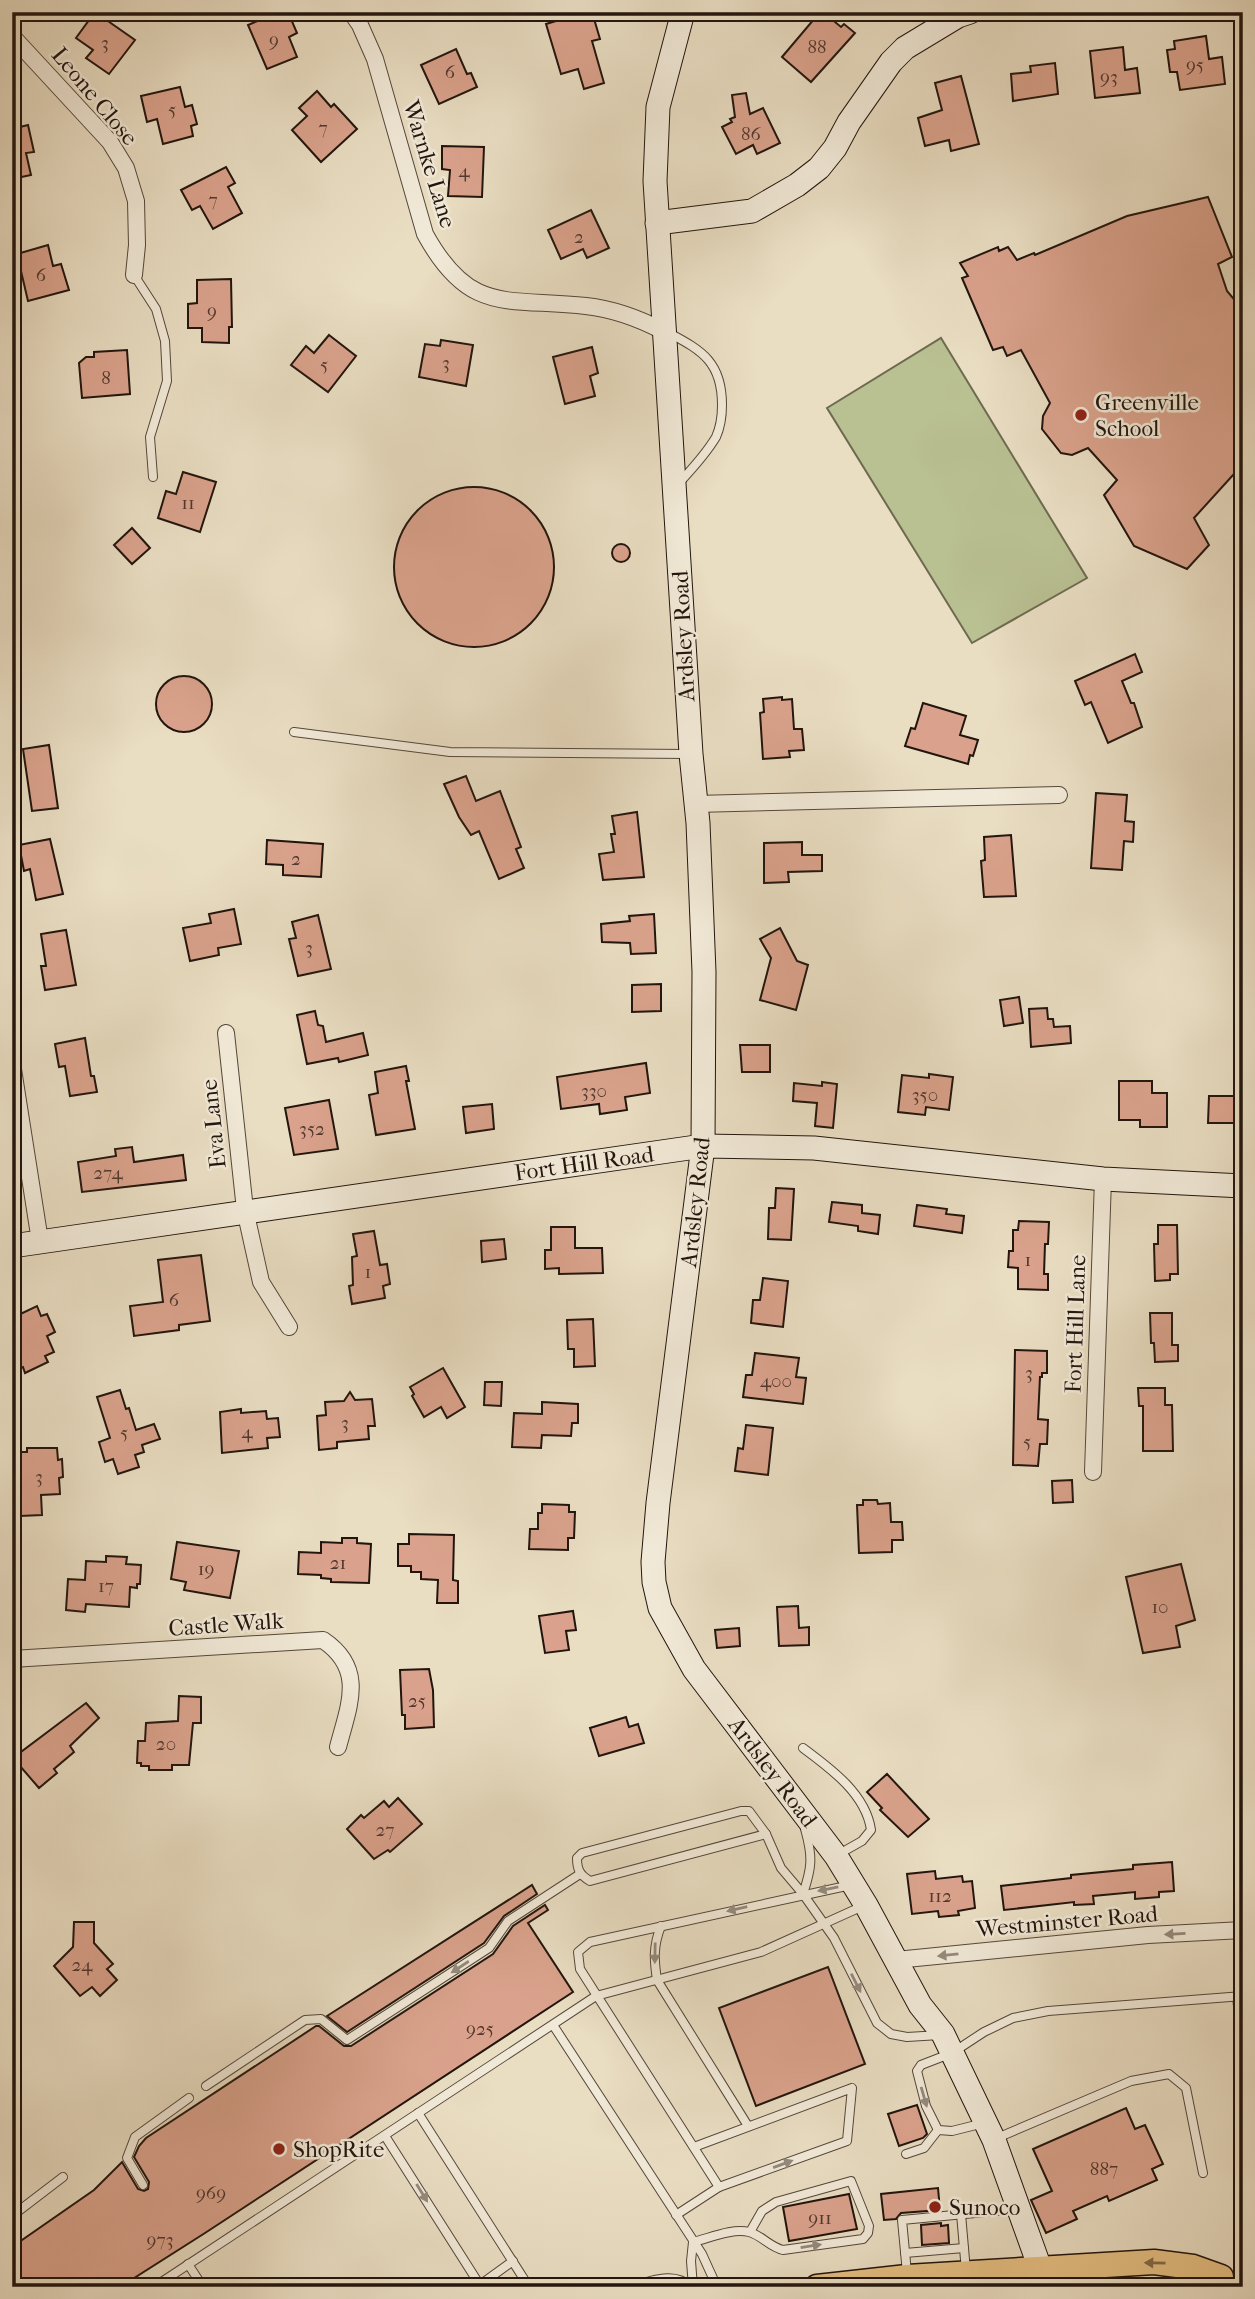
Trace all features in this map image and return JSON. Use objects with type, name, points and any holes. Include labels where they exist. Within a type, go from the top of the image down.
[{"type":"main road","name":"Ardsley Road","points":[[683,12],[658,107],[655,181],[691,754],[698,823],[704,972],[703,1146],[658,1503],[654,1582],[660,1608],[694,1669],[835,1856],[866,1905],[920,2005],[948,2044],[990,2131],[1042,2277]]},
{"type":"main road","points":[[657,223],[752,211],[797,185],[819,168],[835,148],[849,122],[891,62],[905,48],[958,16],[970,12]]},
{"type":"main road","name":"Fort Hill Road","points":[[12,1246],[245,1210],[703,1146],[814,1148],[1103,1179],[1243,1186]]},
{"type":"main road","points":[[817,2287],[906,2265],[965,2260],[1042,2277],[1154,2262],[1232,2276]]},
{"type":"main road","points":[[1197,2287],[1232,2276]]},
{"type":"street","name":"Warnke Lane","points":[[351,12],[360,25],[375,59],[425,234],[439,260],[457,279],[478,293],[499,300],[588,306],[641,320],[663,331]]},
{"type":"street","name":"Leone Close","points":[[12,36],[110,142],[126,168],[136,201],[137,244],[134,275]]},
{"type":"street","points":[[695,804],[1059,795]]},
{"type":"street","name":"Eva Lane","points":[[226,1033],[245,1210],[261,1282],[289,1328]]},
{"type":"street","points":[[12,1063],[40,1241]]},
{"type":"street","name":"Fort Hill Lane","points":[[1093,1472],[1103,1179]]},
{"type":"street","name":"Castle Walk","points":[[12,1659],[323,1640],[340,1651],[349,1672],[352,1696],[338,1747]]},
{"type":"street","name":"Westminster Road","points":[[896,1960],[1148,1935],[1243,1930]]},
{"type":"lane","points":[[134,275],[156,309],[165,341],[167,381],[150,437],[153,477]]},
{"type":"lane","points":[[663,331],[694,346],[711,361],[719,375],[722,395],[722,420],[716,436],[702,458],[674,488]]},
{"type":"lane","points":[[294,732],[450,752],[691,754]]},
{"type":"lane","points":[[803,1748],[838,1775],[870,1819],[871,1830],[862,1841],[835,1856]]},
{"type":"lane","points":[[799,1806],[812,1856],[803,1894]]},
{"type":"lane","points":[[766,1834],[590,1881],[580,1874],[577,1868],[577,1858],[582,1853],[749,1811],[766,1834],[781,1868],[834,1938],[877,2023],[891,2034],[948,2044]]},
{"type":"lane","points":[[206,2086],[305,2020],[321,2019],[347,2040],[489,1948],[508,1921],[580,1874]]},
{"type":"lane","points":[[719,2187],[596,1996],[580,1969],[578,1952],[590,1942],[853,1885]]},
{"type":"lane","points":[[154,2287],[596,1996],[761,1952],[866,1905]]},
{"type":"lane","points":[[661,1926],[653,1953],[657,1980],[748,2126]]},
{"type":"lane","points":[[938,2130],[926,2106],[917,2071],[921,2064],[948,2044],[984,2032],[1013,2018],[1048,2011],[1240,1996],[1243,2070]]},
{"type":"lane","points":[[553,2025],[702,2254],[718,2287]]},
{"type":"lane","points":[[938,2130],[990,2131],[1131,2081],[1169,2074],[1186,2088],[1203,2173]]},
{"type":"lane","points":[[676,2215],[719,2187],[847,2141],[852,2088],[694,2147]]},
{"type":"lane","points":[[144,2185],[127,2158],[135,2137],[190,2098]]},
{"type":"lane","points":[[418,2113],[529,2287]]},
{"type":"lane","points":[[906,2154],[924,2148],[938,2130]]},
{"type":"lane","points":[[385,2136],[479,2286],[513,2261]]},
{"type":"lane","points":[[12,2216],[63,2177]]},
{"type":"lane","points":[[693,2242],[727,2233],[750,2232],[773,2248],[783,2250],[863,2239],[869,2226],[851,2181],[776,2202],[762,2211],[750,2232]]},
{"type":"lane","points":[[906,2265],[902,2220],[1020,2209]]},
{"type":"lane","points":[[961,2214],[965,2260]]},
{"type":"lane","points":[[692,2287],[693,2242]]},
{"type":"lane","points":[[188,2264],[203,2287]]},
{"type":"lane","points":[[628,2287],[672,2277],[683,2279],[692,2287]]},
{"type":"green space","points":[[941,338],[1087,578],[972,643],[827,408]]},
{"type":"building","points":[[95,12],[135,40],[109,74],[86,58],[93,50],[76,38]]},
{"type":"building","points":[[279,12],[288,12],[297,33],[289,37],[297,57],[267,69],[248,25]]},
{"type":"building","points":[[592,12],[600,39],[592,41],[604,83],[584,89],[578,69],[561,74],[546,24]]},
{"type":"building","points":[[820,12],[855,33],[811,82],[782,57]]},
{"type":"building","points":[[1206,36],[1209,59],[1222,57],[1225,84],[1180,90],[1177,72],[1170,72],[1167,50],[1175,49],[1174,41]]},
{"type":"building","points":[[1123,47],[1125,70],[1137,68],[1140,93],[1095,98],[1090,51]]},
{"type":"building","points":[[456,49],[467,74],[471,73],[477,87],[439,104],[421,65]]},
{"type":"building","points":[[1055,63],[1058,94],[1013,101],[1011,74],[1031,72],[1030,66]]},
{"type":"building","points":[[961,76],[979,144],[951,151],[949,140],[925,146],[918,118],[942,110],[935,83]]},
{"type":"building","points":[[180,87],[185,107],[192,105],[197,124],[191,126],[193,136],[163,144],[157,119],[147,122],[141,96]]},
{"type":"building","points":[[317,91],[331,107],[334,104],[357,129],[321,162],[292,130],[307,116],[299,108]]},
{"type":"building","points":[[746,93],[750,114],[763,108],[780,143],[757,154],[753,145],[736,154],[722,127],[732,122],[730,119],[735,117],[732,95]]},
{"type":"building","points":[[19,119],[20,127],[28,125],[34,152],[26,153],[31,175],[12,179],[12,120]]},
{"type":"building","points":[[442,146],[484,147],[482,197],[448,196],[450,170],[442,169]]},
{"type":"building","points":[[226,167],[235,183],[228,187],[242,213],[213,229],[200,206],[192,210],[181,190]]},
{"type":"building","points":[[1208,197],[1232,257],[1218,264],[1227,291],[1243,310],[1243,464],[1194,518],[1209,545],[1187,569],[1134,546],[1104,495],[1117,480],[1088,448],[1072,455],[1061,453],[1042,429],[1043,416],[1050,403],[1021,350],[1007,356],[1003,347],[993,350],[962,278],[968,276],[960,263],[998,247],[999,251],[1008,247],[1017,260],[1127,216]]},
{"type":"building","points":[[591,210],[609,248],[587,258],[583,249],[561,259],[548,230]]},
{"type":"building","points":[[48,245],[53,266],[61,264],[69,290],[28,301],[17,254]]},
{"type":"building","points":[[231,279],[232,327],[229,327],[229,343],[202,342],[202,328],[188,328],[188,304],[197,303],[197,280]]},
{"type":"building","points":[[329,335],[356,356],[328,392],[291,365],[306,346],[314,353]]},
{"type":"building","points":[[441,340],[473,345],[466,386],[419,377],[425,344],[440,346]]},
{"type":"building","points":[[592,347],[598,373],[590,376],[595,396],[565,404],[553,357]]},
{"type":"building","points":[[127,350],[130,394],[82,398],[79,363],[86,357],[94,357],[94,352]]},
{"type":"building","points":[[183,472],[216,482],[200,532],[158,518],[166,491],[176,494]]},
{"type":"building","points":[[474,487],[505,493],[531,510],[548,536],[554,567],[548,598],[531,624],[505,641],[474,647],[443,641],[417,624],[400,598],[394,567],[400,536],[417,510],[443,493]]},
{"type":"building","points":[[132,528],[150,548],[132,564],[114,545]]},
{"type":"building","points":[[621,544],[627,547],[630,553],[627,559],[621,562],[615,559],[612,553],[615,547]]},
{"type":"building","points":[[1135,654],[1142,672],[1122,681],[1131,703],[1134,703],[1142,727],[1108,743],[1091,702],[1085,705],[1075,681]]},
{"type":"building","points":[[179,676],[189,676],[204,684],[210,693],[210,715],[204,724],[189,732],[179,732],[161,720],[156,709],[156,699],[168,681]]},
{"type":"building","points":[[782,697],[782,700],[792,699],[794,729],[802,729],[804,750],[789,751],[790,757],[763,759],[760,713],[764,712],[763,699]]},
{"type":"building","points":[[923,703],[966,716],[960,735],[978,740],[968,764],[905,746],[911,728],[915,729]]},
{"type":"building","points":[[49,745],[58,808],[32,811],[23,749]]},
{"type":"building","points":[[466,776],[476,801],[500,791],[521,847],[516,849],[524,868],[499,879],[479,831],[471,835],[459,817],[444,784]]},
{"type":"building","points":[[1096,793],[1127,795],[1125,821],[1134,822],[1133,842],[1124,841],[1122,870],[1091,868]]},
{"type":"building","points":[[637,812],[644,877],[603,880],[599,854],[614,852],[612,816]]},
{"type":"building","points":[[1011,835],[1016,896],[984,897],[981,861],[985,860],[984,837]]},
{"type":"building","points":[[50,839],[63,894],[36,900],[30,869],[24,871],[19,845]]},
{"type":"building","points":[[267,840],[323,844],[321,877],[283,875],[283,865],[266,864]]},
{"type":"building","points":[[802,842],[802,855],[822,855],[822,871],[788,872],[789,882],[764,883],[764,843]]},
{"type":"building","points":[[234,909],[241,944],[218,948],[219,955],[190,961],[183,928],[211,923],[209,914]]},
{"type":"building","points":[[654,914],[656,953],[631,954],[630,943],[602,942],[601,924],[630,921],[629,916]]},
{"type":"building","points":[[318,915],[331,969],[298,976],[289,939],[296,938],[292,922]]},
{"type":"building","points":[[780,928],[797,961],[808,965],[796,1010],[760,1000],[771,958],[760,939]]},
{"type":"building","points":[[66,930],[76,985],[45,990],[41,966],[46,966],[41,934]]},
{"type":"building","points":[[661,984],[661,1011],[632,1012],[632,985]]},
{"type":"building","points":[[1019,997],[1023,1023],[1004,1026],[1000,1000]]},
{"type":"building","points":[[1047,1008],[1048,1019],[1053,1019],[1054,1027],[1070,1026],[1071,1043],[1031,1047],[1029,1009]]},
{"type":"building","points":[[315,1011],[318,1025],[323,1026],[326,1042],[363,1033],[368,1055],[339,1062],[338,1058],[307,1064],[297,1015]]},
{"type":"building","points":[[85,1038],[91,1076],[94,1076],[97,1092],[70,1096],[65,1066],[59,1067],[55,1044]]},
{"type":"building","points":[[740,1045],[770,1045],[770,1072],[742,1072]]},
{"type":"building","points":[[646,1063],[650,1093],[625,1097],[627,1110],[600,1114],[599,1104],[561,1109],[557,1077]]},
{"type":"building","points":[[406,1066],[409,1081],[406,1081],[415,1129],[376,1135],[369,1095],[378,1093],[375,1072]]},
{"type":"building","points":[[929,1074],[953,1077],[949,1110],[926,1107],[925,1115],[898,1112],[902,1075],[929,1078]]},
{"type":"building","points":[[1119,1081],[1152,1081],[1152,1093],[1167,1093],[1167,1127],[1140,1127],[1140,1120],[1119,1120]]},
{"type":"building","points":[[822,1082],[837,1084],[833,1128],[815,1126],[817,1103],[793,1101],[794,1083],[822,1086]]},
{"type":"building","points":[[1209,1096],[1243,1096],[1243,1123],[1208,1123]]},
{"type":"building","points":[[329,1100],[338,1149],[294,1155],[285,1108]]},
{"type":"building","points":[[492,1104],[494,1129],[466,1133],[463,1107]]},
{"type":"building","points":[[132,1147],[134,1162],[183,1155],[186,1180],[82,1192],[78,1162],[116,1156],[115,1149]]},
{"type":"building","points":[[776,1188],[794,1189],[791,1240],[768,1239],[769,1208],[775,1208]]},
{"type":"building","points":[[832,1202],[862,1205],[862,1213],[880,1215],[878,1234],[858,1231],[858,1226],[829,1222]]},
{"type":"building","points":[[917,1205],[947,1209],[946,1214],[964,1216],[962,1233],[914,1226]]},
{"type":"building","points":[[1019,1221],[1049,1222],[1044,1274],[1048,1274],[1048,1290],[1018,1289],[1018,1268],[1008,1267],[1009,1251],[1013,1251],[1013,1230],[1018,1230]]},
{"type":"building","points":[[1158,1225],[1177,1225],[1178,1274],[1170,1274],[1170,1280],[1155,1281],[1154,1244],[1158,1244]]},
{"type":"building","points":[[551,1227],[575,1227],[575,1248],[602,1248],[603,1273],[559,1274],[559,1268],[545,1269],[545,1250],[551,1250]]},
{"type":"building","points":[[374,1231],[380,1265],[387,1264],[390,1284],[383,1286],[385,1298],[352,1304],[349,1286],[353,1285],[352,1257],[357,1256],[353,1234]]},
{"type":"building","points":[[504,1239],[506,1259],[482,1262],[481,1241]]},
{"type":"building","points":[[201,1255],[210,1321],[179,1325],[179,1330],[134,1336],[130,1306],[163,1302],[158,1260]]},
{"type":"building","points":[[763,1278],[788,1281],[783,1327],[751,1323],[753,1300],[760,1300]]},
{"type":"building","points":[[37,1306],[41,1316],[47,1314],[55,1332],[47,1336],[54,1352],[45,1356],[48,1362],[25,1373],[23,1367],[12,1372],[12,1318]]},
{"type":"building","points":[[1150,1313],[1172,1313],[1172,1345],[1178,1345],[1178,1361],[1155,1362]]},
{"type":"building","points":[[593,1319],[595,1366],[574,1367],[574,1349],[568,1349],[567,1320]]},
{"type":"building","points":[[1015,1350],[1047,1351],[1047,1373],[1042,1373],[1040,1377],[1038,1419],[1048,1420],[1047,1444],[1040,1444],[1038,1466],[1013,1465]]},
{"type":"building","points":[[755,1353],[799,1358],[796,1377],[806,1378],[803,1404],[743,1397],[746,1375],[752,1375]]},
{"type":"building","points":[[443,1368],[465,1407],[447,1418],[441,1407],[424,1417],[410,1387]]},
{"type":"building","points":[[485,1382],[502,1382],[501,1406],[484,1405]]},
{"type":"building","points":[[1138,1388],[1165,1388],[1165,1405],[1172,1405],[1173,1451],[1143,1451],[1143,1406],[1139,1406]]},
{"type":"building","points":[[120,1390],[136,1430],[154,1424],[160,1439],[142,1445],[144,1452],[135,1455],[139,1467],[118,1474],[113,1459],[105,1462],[99,1442],[110,1438],[97,1397]]},
{"type":"building","points":[[350,1392],[355,1400],[372,1399],[375,1426],[368,1426],[369,1439],[337,1442],[337,1448],[319,1450],[317,1416],[326,1415],[325,1402],[344,1401]]},
{"type":"building","points":[[542,1402],[578,1404],[578,1423],[572,1423],[571,1436],[542,1435],[541,1448],[512,1447],[514,1413],[542,1414]]},
{"type":"building","points":[[241,1409],[241,1413],[266,1411],[267,1419],[278,1418],[280,1437],[267,1438],[268,1448],[222,1453],[220,1412]]},
{"type":"building","points":[[746,1425],[773,1428],[768,1475],[735,1471],[738,1448],[743,1449]]},
{"type":"building","points":[[27,1448],[57,1448],[58,1460],[62,1459],[60,1494],[41,1495],[42,1515],[20,1516],[17,1452],[27,1452]]},
{"type":"building","points":[[1072,1480],[1073,1502],[1053,1503],[1052,1481]]},
{"type":"building","points":[[863,1500],[877,1500],[878,1504],[890,1503],[891,1522],[902,1522],[903,1540],[892,1540],[892,1552],[859,1553],[857,1505],[863,1505]]},
{"type":"building","points":[[542,1504],[569,1505],[569,1512],[575,1512],[574,1538],[568,1538],[568,1550],[529,1549],[530,1529],[538,1529],[538,1513],[542,1513]]},
{"type":"building","points":[[409,1534],[454,1535],[453,1580],[458,1581],[458,1603],[437,1603],[438,1580],[421,1579],[421,1572],[411,1572],[411,1566],[398,1566],[398,1544],[409,1544]]},
{"type":"building","points":[[342,1538],[357,1538],[357,1543],[371,1544],[369,1583],[331,1582],[331,1579],[321,1578],[321,1575],[298,1574],[299,1552],[321,1553],[321,1542],[342,1543]]},
{"type":"building","points":[[177,1542],[239,1551],[230,1598],[184,1590],[186,1582],[171,1579]]},
{"type":"building","points":[[106,1556],[127,1557],[126,1564],[141,1565],[140,1584],[137,1584],[137,1588],[130,1587],[129,1607],[86,1604],[85,1612],[66,1610],[68,1579],[85,1580],[86,1561],[106,1562]]},
{"type":"building","points":[[1181,1564],[1195,1620],[1176,1626],[1180,1647],[1143,1653],[1126,1577]]},
{"type":"building","points":[[798,1606],[799,1628],[809,1627],[809,1645],[779,1646],[777,1607]]},
{"type":"building","points":[[573,1611],[576,1630],[566,1631],[569,1650],[545,1653],[539,1616]]},
{"type":"building","points":[[739,1628],[740,1646],[717,1648],[715,1630]]},
{"type":"building","points":[[429,1669],[433,1690],[434,1727],[405,1729],[400,1670]]},
{"type":"building","points":[[179,1696],[201,1697],[201,1723],[193,1723],[189,1765],[172,1765],[172,1770],[149,1770],[149,1766],[137,1763],[138,1741],[145,1741],[146,1723],[178,1721]]},
{"type":"building","points":[[86,1703],[99,1718],[70,1746],[74,1752],[54,1769],[57,1773],[39,1788],[13,1758]]},
{"type":"building","points":[[626,1717],[629,1727],[638,1724],[644,1743],[599,1756],[590,1728]]},
{"type":"building","points":[[887,1774],[929,1819],[908,1837],[880,1810],[882,1808],[867,1792]]},
{"type":"building","points":[[398,1798],[422,1824],[390,1852],[388,1850],[374,1859],[347,1829],[361,1815],[364,1818],[384,1801],[389,1807]]},
{"type":"building","points":[[1172,1862],[1174,1891],[1159,1892],[1159,1897],[1135,1899],[1135,1892],[1093,1896],[1094,1904],[1074,1905],[1074,1902],[1004,1910],[1001,1886],[1133,1869],[1133,1865]]},
{"type":"building","points":[[935,1871],[936,1879],[962,1876],[963,1882],[972,1881],[975,1908],[958,1911],[959,1915],[939,1917],[938,1911],[912,1914],[907,1874]]},
{"type":"building","points":[[532,1885],[537,1894],[504,1916],[484,1943],[347,2032],[327,2016]]},
{"type":"building","points":[[545,1905],[548,1910],[528,1923],[573,1992],[120,2287],[12,2287],[12,2247],[94,2190],[122,2162],[138,2189],[148,2189],[149,2182],[134,2157],[146,2138],[316,2026],[344,2046],[351,2046],[493,1954],[513,1926]]},
{"type":"building","points":[[74,1922],[94,1922],[94,1943],[113,1964],[107,1969],[117,1980],[100,1996],[92,1987],[80,1996],[54,1966],[73,1947]]},
{"type":"building","points":[[828,1967],[865,2064],[756,2106],[719,2008]]},
{"type":"building","points":[[917,2105],[927,2134],[923,2138],[899,2146],[888,2114]]},
{"type":"building","points":[[1126,2108],[1135,2129],[1145,2125],[1163,2164],[1152,2169],[1157,2180],[1109,2201],[1107,2196],[1073,2211],[1077,2219],[1046,2233],[1031,2200],[1052,2191],[1033,2149]]},
{"type":"building","points":[[938,2188],[940,2210],[901,2213],[896,2219],[884,2220],[881,2194]]},
{"type":"building","points":[[849,2194],[857,2229],[789,2241],[783,2207]]},
{"type":"building","points":[[941,2223],[941,2226],[948,2225],[949,2243],[922,2245],[921,2225]]},
{"type":"place","name":"Greenville School","points":[[1081,415]]},
{"type":"place","name":"ShopRite","points":[[279,2149]]},
{"type":"place","name":"Sunoco","points":[[935,2207]]}]
